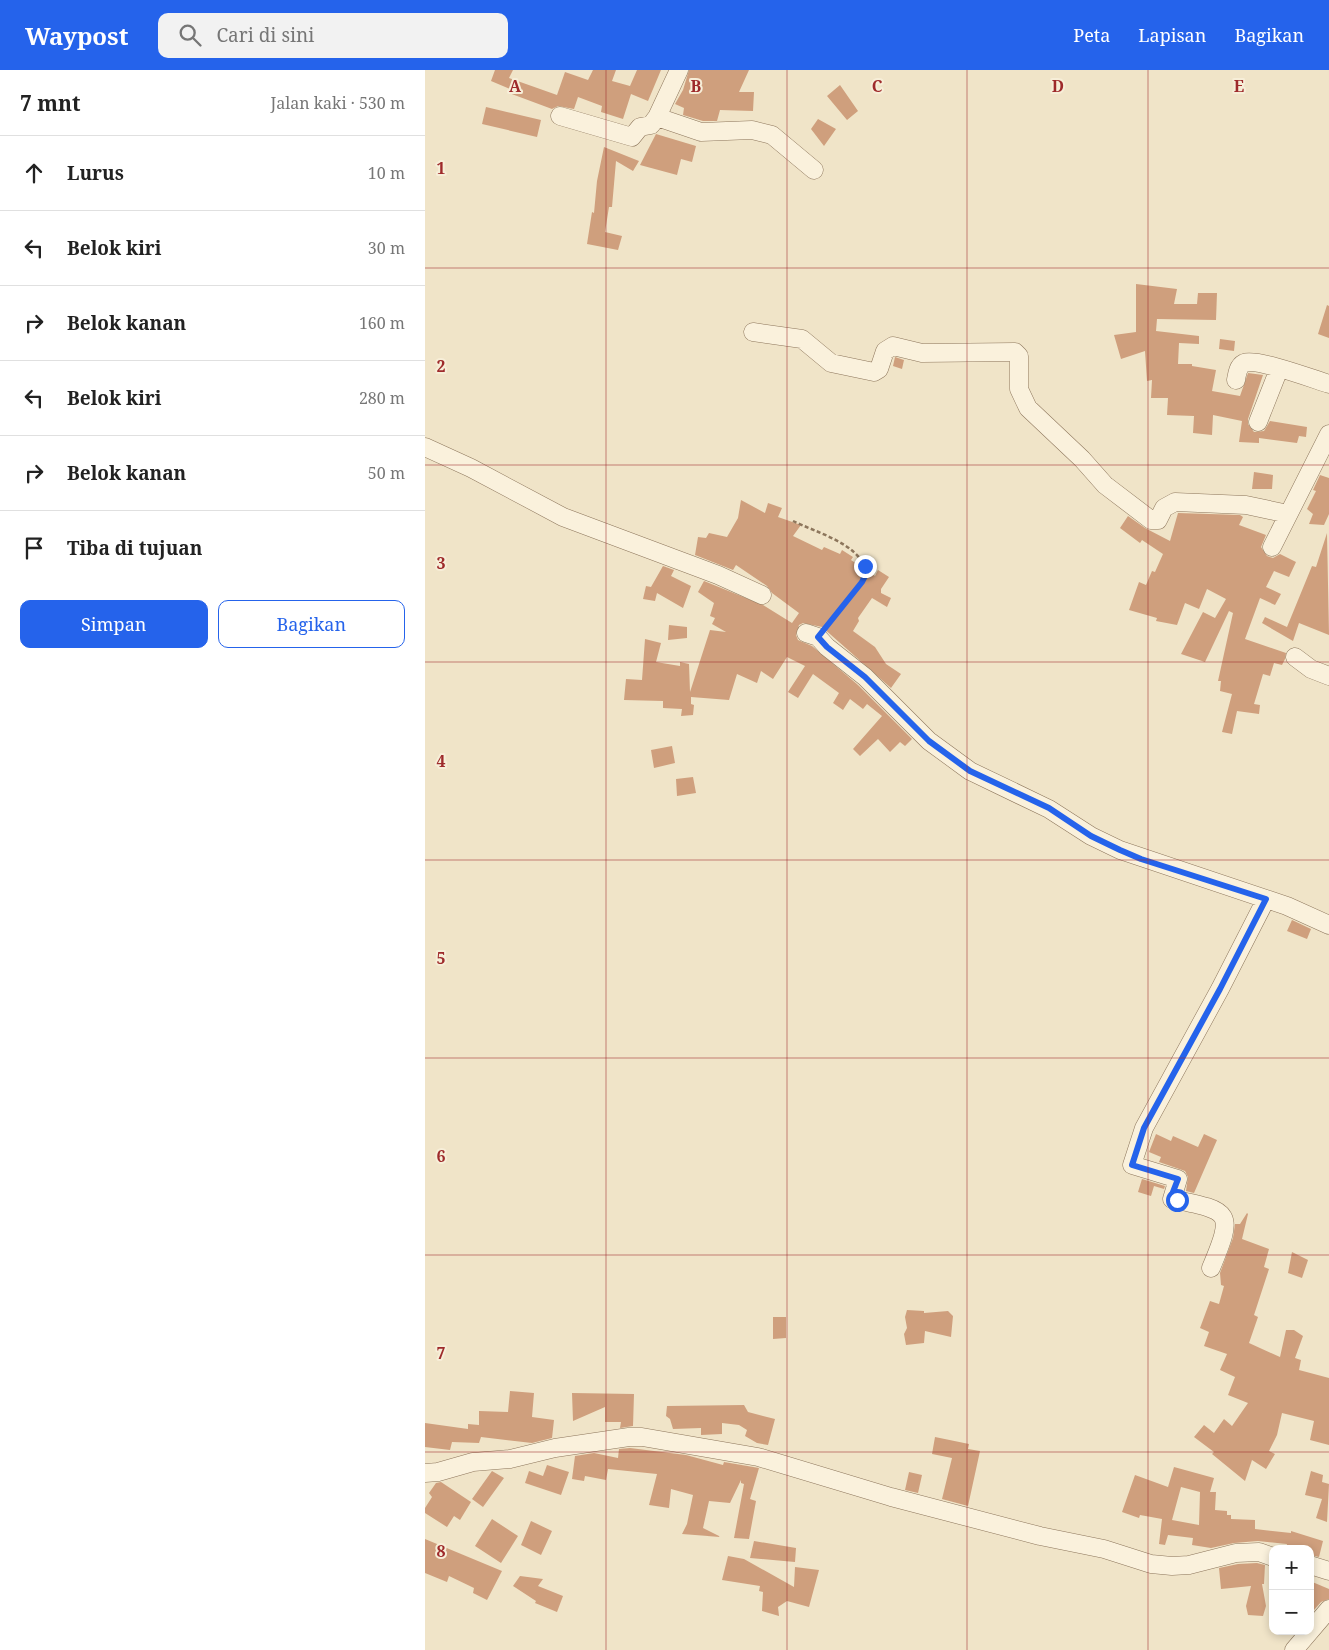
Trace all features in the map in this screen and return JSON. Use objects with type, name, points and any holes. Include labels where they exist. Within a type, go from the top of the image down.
[{"type":"street","points":[[560,116],[632,137],[640,127],[651,125],[657,117],[679,70]]},
{"type":"street","points":[[657,117],[701,132],[752,130],[772,134],[814,170]]},
{"type":"street","points":[[753,332],[802,339],[831,363],[874,372],[879,369],[885,351],[893,346],[922,353],[1015,352],[1019,356],[1019,388],[1028,408],[1082,459],[1105,485],[1151,520],[1158,520],[1164,508],[1175,502],[1247,505],[1288,514]]},
{"type":"street","points":[[1236,380],[1239,367],[1244,363],[1260,364],[1329,384]]},
{"type":"street","points":[[1258,422],[1279,369]]},
{"type":"street","points":[[1272,547],[1329,434]]},
{"type":"street","points":[[425,446],[563,517],[719,575],[762,595]]},
{"type":"street","points":[[812,635],[865,677],[929,741],[970,771],[1049,808],[1091,836],[1120,850],[1141,859],[1266,899],[1329,925]]},
{"type":"street","points":[[1295,657],[1311,669],[1329,676]]},
{"type":"street","points":[[1211,1268],[1225,1234],[1226,1223],[1219,1212],[1211,1207],[1172,1200],[1178,1179],[1132,1165],[1144,1128],[1220,989],[1266,899]]},
{"type":"street","points":[[425,1475],[555,1448],[629,1437],[642,1437],[758,1457],[891,1497],[1040,1536],[1104,1549],[1151,1564],[1189,1565],[1236,1553],[1259,1552],[1269,1556]]},
{"type":"street","points":[[1314,1566],[1329,1571]]},
{"type":"street","points":[[1294,1650],[1329,1609]]},
{"type":"path","points":[[793,521],[839,541],[861,562],[866,570],[862,582],[812,635]]},
{"type":"building","points":[[495,70],[513,70],[509,78],[557,95],[565,72],[588,80],[593,70],[616,70],[612,81],[630,86],[637,70],[661,70],[648,101],[631,94],[623,119],[601,112],[602,106],[578,97],[574,109],[558,106],[552,109],[509,93],[510,89],[491,81]]},
{"type":"building","points":[[689,70],[749,70],[739,92],[754,92],[753,111],[720,110],[717,121],[703,121],[683,115],[684,108],[675,104],[683,90]]},
{"type":"building","points":[[840,85],[858,111],[847,120],[827,96]]},
{"type":"building","points":[[486,107],[541,120],[537,137],[482,124]]},
{"type":"building","points":[[818,119],[836,129],[824,146],[811,129]]},
{"type":"building","points":[[656,134],[696,146],[692,162],[681,159],[677,175],[640,165]]},
{"type":"building","points":[[604,147],[639,161],[633,171],[616,161],[612,207],[609,207],[605,232],[622,236],[618,250],[587,244],[592,212],[594,213],[597,181]]},
{"type":"building","points":[[1136,284],[1177,289],[1174,304],[1197,304],[1198,293],[1217,293],[1216,320],[1157,319],[1156,331],[1199,336],[1199,344],[1179,343],[1178,364],[1192,364],[1192,366],[1216,370],[1212,391],[1240,396],[1248,373],[1263,375],[1248,419],[1248,424],[1254,432],[1264,431],[1270,421],[1307,427],[1306,437],[1299,436],[1297,443],[1259,438],[1259,443],[1239,442],[1242,421],[1213,415],[1212,435],[1193,433],[1194,416],[1167,415],[1168,398],[1151,398],[1152,380],[1147,381],[1145,351],[1121,359],[1114,335],[1136,332]]},
{"type":"building","points":[[1327,305],[1329,306],[1329,338],[1318,334]]},
{"type":"building","points":[[1220,339],[1235,341],[1234,351],[1219,349]]},
{"type":"building","points":[[895,357],[904,360],[902,369],[893,366]]},
{"type":"building","points":[[1254,472],[1273,475],[1272,489],[1252,489]]},
{"type":"building","points":[[1320,475],[1329,478],[1329,514],[1324,525],[1309,524],[1313,514],[1307,509],[1316,491],[1313,490]]},
{"type":"building","points":[[741,500],[765,513],[768,503],[782,508],[778,517],[801,525],[793,536],[822,550],[824,547],[840,554],[842,550],[853,557],[851,560],[875,576],[878,570],[889,577],[881,589],[881,593],[891,598],[887,607],[872,598],[858,618],[859,621],[853,631],[875,647],[886,664],[901,674],[891,688],[822,627],[803,623],[799,625],[796,635],[798,640],[812,646],[858,685],[912,739],[905,746],[900,742],[890,752],[878,739],[860,756],[853,749],[882,716],[867,704],[863,709],[850,699],[843,710],[833,703],[839,693],[813,674],[798,698],[788,692],[805,666],[787,657],[773,679],[761,671],[757,683],[737,674],[729,700],[691,697],[691,704],[694,705],[693,715],[681,716],[682,709],[663,708],[663,701],[624,700],[626,679],[642,680],[645,639],[661,643],[656,662],[680,666],[680,662],[689,664],[690,692],[710,630],[726,632],[712,624],[715,618],[710,616],[714,603],[698,592],[704,581],[763,605],[792,623],[799,613],[772,593],[767,586],[736,565],[733,570],[695,555],[698,537],[706,538],[709,533],[727,537],[738,518]]},
{"type":"building","points":[[1178,513],[1240,515],[1243,517],[1239,525],[1266,535],[1261,547],[1267,556],[1273,558],[1280,554],[1296,562],[1289,577],[1274,571],[1266,587],[1281,594],[1275,605],[1260,598],[1245,639],[1286,653],[1285,659],[1282,665],[1274,663],[1270,676],[1263,674],[1254,704],[1260,705],[1259,714],[1237,711],[1232,734],[1222,732],[1232,694],[1220,691],[1221,681],[1218,681],[1233,613],[1229,611],[1205,662],[1181,654],[1203,612],[1215,618],[1226,599],[1207,589],[1199,609],[1185,603],[1177,625],[1156,621],[1157,618],[1129,610],[1139,582],[1146,585],[1152,571],[1155,572],[1163,554],[1142,540],[1140,543],[1120,528],[1128,516],[1145,528],[1170,541]]},
{"type":"building","points":[[1327,533],[1329,635],[1299,623],[1293,641],[1262,623],[1265,617],[1287,627],[1312,566],[1316,567]]},
{"type":"building","points":[[663,566],[674,570],[671,576],[691,586],[683,608],[657,593],[655,601],[643,599],[646,586],[651,587]]},
{"type":"building","points":[[669,625],[687,627],[687,638],[668,640]]},
{"type":"building","points":[[672,746],[675,763],[654,768],[651,750]]},
{"type":"building","points":[[693,777],[696,793],[677,796],[676,779]]},
{"type":"building","points":[[1292,920],[1311,929],[1307,939],[1287,931]]},
{"type":"building","points":[[1156,1134],[1171,1141],[1173,1136],[1198,1147],[1204,1134],[1217,1140],[1194,1193],[1186,1191],[1188,1177],[1185,1171],[1159,1162],[1161,1157],[1149,1152]]},
{"type":"building","points":[[1142,1179],[1165,1186],[1164,1189],[1154,1186],[1151,1196],[1138,1192]]},
{"type":"building","points":[[1247,1213],[1242,1239],[1269,1249],[1264,1267],[1269,1269],[1254,1315],[1258,1317],[1249,1343],[1280,1357],[1286,1330],[1294,1330],[1303,1336],[1295,1358],[1301,1360],[1299,1370],[1329,1378],[1329,1445],[1310,1440],[1314,1421],[1282,1413],[1277,1435],[1269,1451],[1275,1454],[1266,1469],[1252,1460],[1245,1481],[1212,1454],[1214,1452],[1194,1437],[1204,1425],[1214,1433],[1224,1419],[1232,1426],[1248,1403],[1228,1395],[1235,1377],[1220,1370],[1227,1354],[1204,1346],[1209,1332],[1200,1328],[1210,1301],[1219,1304],[1224,1286],[1221,1285],[1220,1273],[1233,1238],[1235,1224],[1240,1224]]},
{"type":"building","points":[[1292,1252],[1308,1260],[1302,1278],[1288,1273]]},
{"type":"building","points":[[907,1310],[924,1311],[924,1313],[948,1311],[953,1316],[951,1337],[925,1331],[924,1343],[906,1345],[904,1334],[907,1328],[905,1317]]},
{"type":"building","points":[[773,1317],[786,1317],[786,1338],[773,1339]]},
{"type":"building","points":[[510,1391],[534,1393],[532,1417],[554,1420],[552,1438],[532,1443],[481,1437],[479,1443],[452,1442],[450,1450],[425,1447],[425,1423],[468,1429],[468,1424],[479,1425],[479,1411],[508,1412]]},
{"type":"building","points":[[572,1393],[634,1394],[633,1426],[620,1428],[621,1422],[605,1422],[605,1407],[573,1421]]},
{"type":"building","points":[[744,1405],[748,1412],[775,1419],[768,1445],[757,1443],[745,1436],[747,1430],[739,1425],[722,1423],[722,1434],[701,1435],[701,1428],[673,1429],[670,1419],[666,1416],[667,1406]]},
{"type":"building","points":[[935,1437],[969,1444],[968,1449],[980,1451],[968,1506],[942,1499],[952,1458],[932,1454]]},
{"type":"building","points":[[630,1448],[686,1455],[723,1465],[724,1462],[759,1468],[750,1499],[756,1501],[749,1539],[734,1538],[744,1484],[741,1483],[741,1480],[730,1503],[709,1501],[703,1528],[721,1537],[682,1534],[687,1524],[693,1495],[671,1489],[669,1508],[649,1505],[657,1474],[608,1469],[606,1480],[585,1476],[584,1481],[572,1479],[575,1456],[594,1453],[618,1458],[619,1449]]},
{"type":"building","points":[[547,1465],[569,1472],[561,1495],[525,1483],[529,1471],[543,1476]]},
{"type":"building","points":[[1174,1467],[1214,1478],[1210,1492],[1216,1492],[1215,1510],[1227,1511],[1227,1515],[1231,1515],[1231,1519],[1255,1520],[1255,1529],[1291,1533],[1291,1531],[1323,1541],[1319,1557],[1314,1556],[1314,1545],[1287,1545],[1258,1541],[1234,1543],[1211,1548],[1192,1545],[1193,1538],[1168,1535],[1165,1545],[1159,1544],[1162,1519],[1140,1515],[1139,1518],[1122,1512],[1135,1475],[1168,1487]],"holes":[[[1181,1487],[1200,1492],[1199,1525],[1172,1520]]]},
{"type":"building","points":[[492,1471],[504,1478],[483,1507],[472,1499]]},
{"type":"building","points":[[1311,1471],[1323,1475],[1322,1482],[1329,1484],[1327,1522],[1316,1518],[1322,1499],[1305,1495]]},
{"type":"building","points":[[909,1472],[922,1475],[918,1493],[905,1490]]},
{"type":"building","points":[[441,1482],[471,1502],[460,1520],[454,1516],[447,1527],[425,1513],[425,1508],[432,1497],[429,1493],[436,1483]]},
{"type":"building","points":[[492,1519],[518,1536],[501,1563],[475,1546]]},
{"type":"building","points":[[531,1521],[552,1531],[541,1555],[521,1545]]},
{"type":"building","points":[[425,1539],[502,1571],[487,1600],[473,1593],[474,1588],[449,1576],[447,1582],[425,1573]]},
{"type":"building","points":[[754,1541],[796,1548],[795,1562],[750,1558]]},
{"type":"building","points":[[728,1556],[744,1559],[794,1587],[795,1567],[819,1570],[809,1607],[787,1601],[778,1607],[779,1616],[762,1611],[763,1592],[759,1591],[760,1586],[722,1580]]},
{"type":"building","points":[[1257,1563],[1265,1565],[1264,1584],[1262,1584],[1266,1606],[1263,1616],[1248,1615],[1246,1606],[1251,1586],[1221,1589],[1219,1568]]},
{"type":"building","points":[[520,1576],[543,1579],[538,1586],[563,1596],[557,1612],[535,1603],[536,1601],[513,1586]]},
{"type":"building","points":[[1314,1583],[1329,1589],[1329,1599],[1321,1602],[1314,1610]]},
{"type":"route","points":[[865,566],[866,574],[862,582],[818,637],[827,647],[865,677],[929,741],[970,771],[1049,808],[1091,836],[1120,850],[1141,859],[1266,899],[1220,989],[1167,1082],[1144,1128],[1132,1165],[1178,1179],[1171,1197],[1172,1200],[1177,1200]]}]
